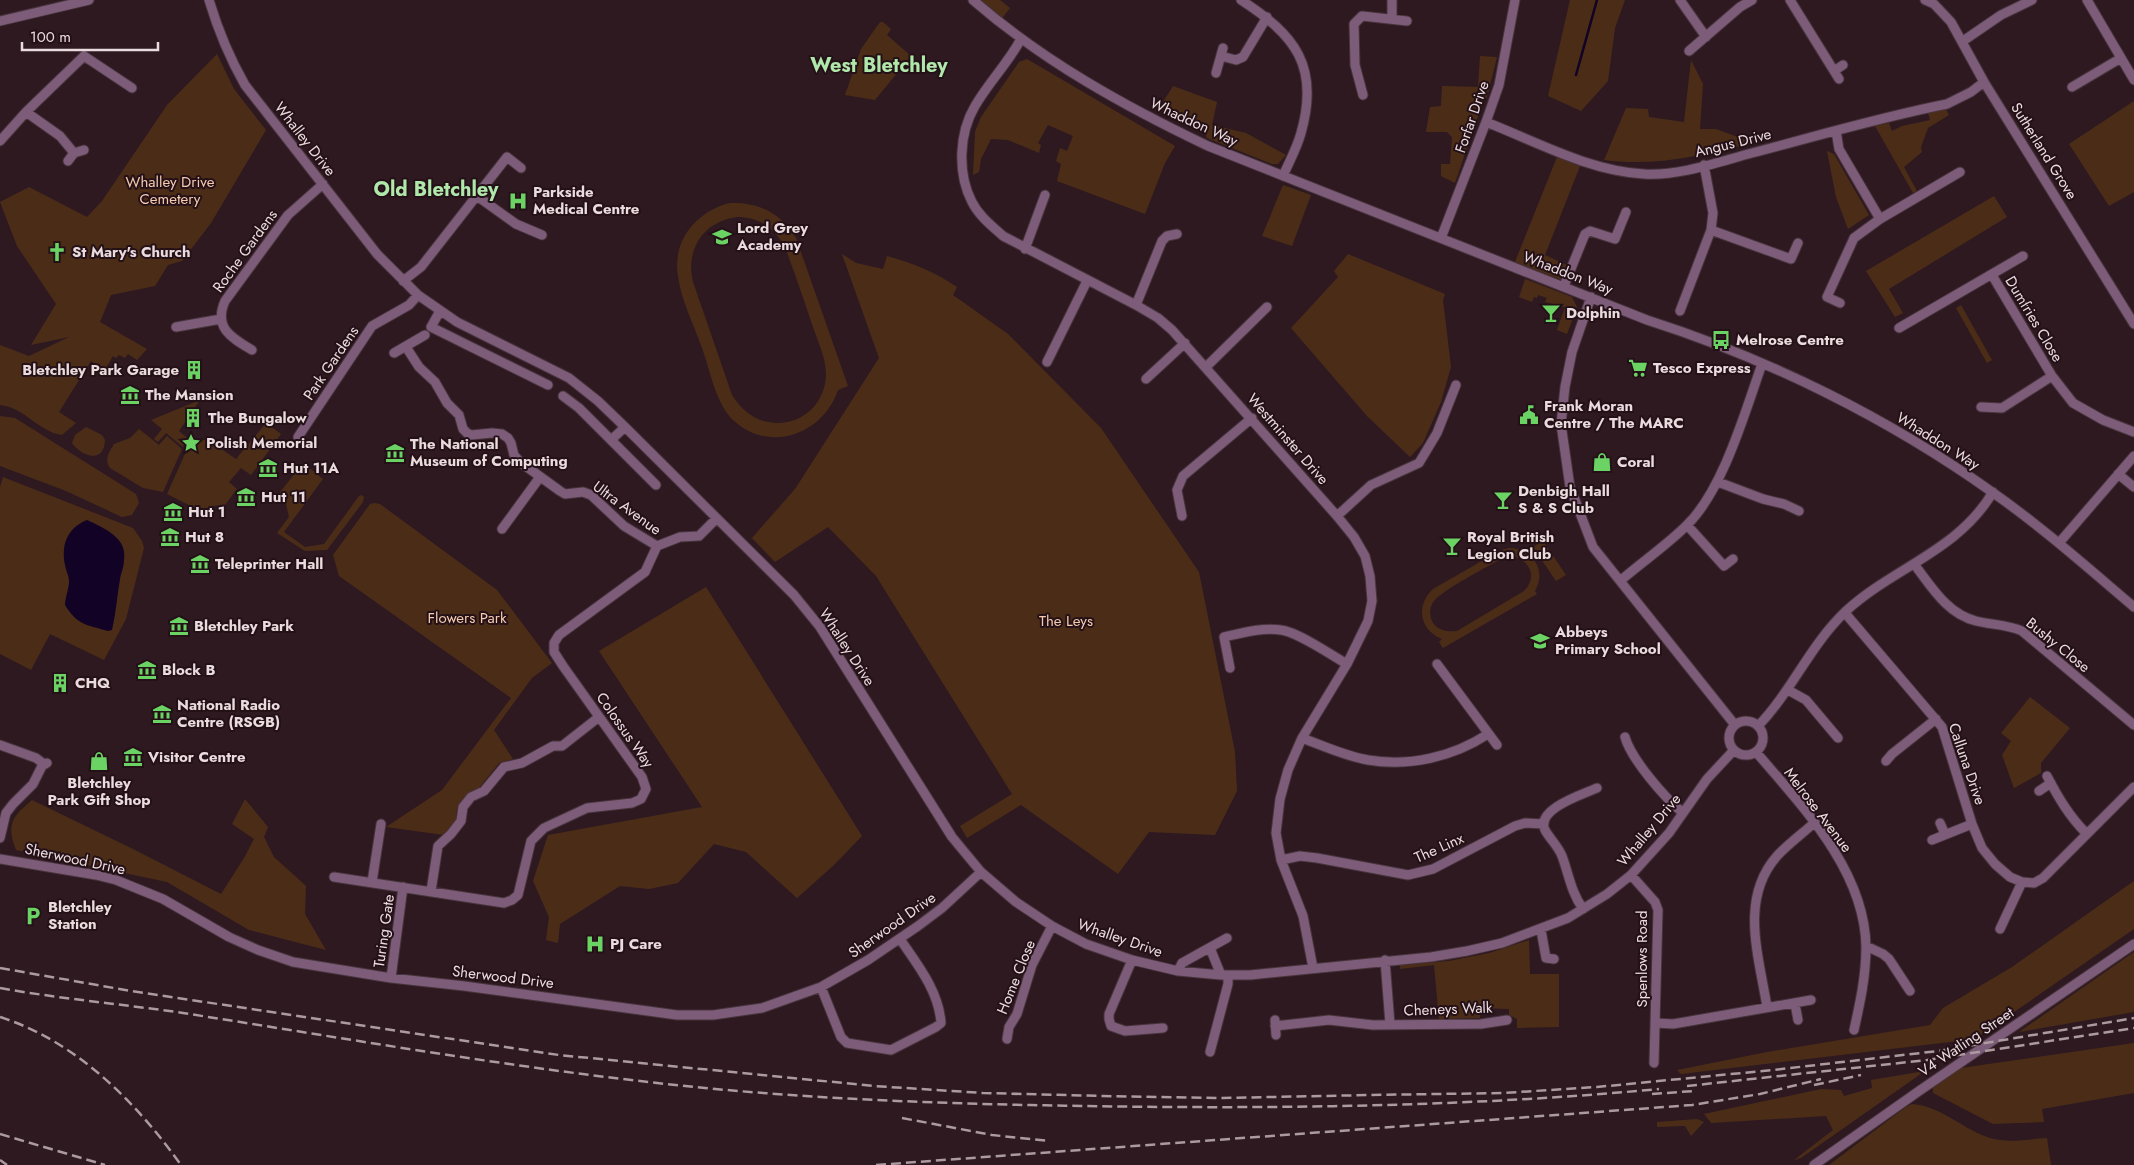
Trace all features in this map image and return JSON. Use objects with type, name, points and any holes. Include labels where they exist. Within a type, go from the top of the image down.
[{"type":"street","points":[[0,21],[87,0]]},
{"type":"street","name":"Whalley Drive","points":[[210,0],[225,47],[245,85],[377,254],[418,295],[440,312],[569,378],[598,401],[625,427],[794,596],[820,627],[952,837],[981,872],[1016,902],[1052,926],[1086,944],[1132,960],[1178,971],[1250,975],[1385,960],[1431,957],[1502,943],[1541,930],[1583,909],[1607,894],[1631,875],[1669,833],[1708,779],[1734,750]]},
{"type":"street","name":"Whaddon Way","points":[[972,0],[1021,39],[1093,87],[1163,125],[1208,146],[1762,364],[1820,389],[1927,449],[1993,492],[2134,607]]},
{"type":"street","points":[[1241,0],[1267,17],[1284,32],[1297,51],[1304,73],[1306,88],[1305,114],[1300,135],[1283,176]]},
{"type":"street","points":[[1392,0],[1392,19]]},
{"type":"street","name":"Forfar Drive","points":[[1441,238],[1499,84],[1515,0]]},
{"type":"street","points":[[1680,0],[1706,37]]},
{"type":"street","points":[[1689,51],[1740,7],[1752,0]]},
{"type":"street","points":[[1790,0],[1839,79]]},
{"type":"street","name":"Sutherland Grove","points":[[1925,0],[1934,4],[1963,41],[1984,82],[2134,324]]},
{"type":"street","points":[[1963,41],[2001,15],[2032,0]]},
{"type":"street","points":[[2087,0],[2134,80]]},
{"type":"street","points":[[1363,95],[1355,65],[1354,24],[1362,16],[1407,21]]},
{"type":"street","points":[[1216,74],[1222,52],[1236,60],[1243,57],[1267,17]]},
{"type":"street","name":"Westminster Drive","points":[[1021,39],[969,117],[963,139],[962,156],[964,177],[972,201],[980,213],[1003,236],[1158,318],[1207,366],[1337,516],[1358,543],[1365,556],[1370,576],[1372,601],[1368,621],[1347,664],[1302,738],[1288,770],[1280,799],[1276,833],[1282,860],[1303,916],[1313,968]]},
{"type":"street","points":[[0,140],[84,56],[132,88]]},
{"type":"street","points":[[2072,86],[2121,58]]},
{"type":"street","points":[[1834,71],[1843,65]]},
{"type":"street","name":"Angus Drive","points":[[1486,122],[1580,159],[1614,170],[1645,174],[1704,165],[1946,104],[1971,92],[1984,82]]},
{"type":"street","points":[[26,112],[60,136],[74,153]]},
{"type":"street","points":[[1836,132],[1839,149],[1880,219]]},
{"type":"street","points":[[68,161],[74,153],[84,150]]},
{"type":"street","points":[[403,281],[421,267],[507,157],[521,168]]},
{"type":"street","points":[[1680,311],[1711,230],[1713,213],[1704,165]]},
{"type":"street","points":[[1840,303],[1827,297],[1854,238],[1880,219],[1960,172]]},
{"type":"street","name":"Roche Gardens","points":[[221,319],[225,301],[288,215],[323,184]]},
{"type":"street","points":[[1025,249],[1045,195]]},
{"type":"street","points":[[477,196],[516,224],[542,235]]},
{"type":"street","points":[[1564,286],[1585,234],[1590,231],[1615,239],[1626,212]]},
{"type":"street","points":[[1711,230],[1791,259],[1798,243]]},
{"type":"street","points":[[1136,305],[1162,241],[1167,236],[1177,234]]},
{"type":"street","name":"Dumfries Close","points":[[1899,328],[2023,256]]},
{"type":"street","name":"Dumfries Close","points":[[1992,275],[2052,376],[2074,403],[2103,420],[2134,432]]},
{"type":"street","points":[[1047,362],[1087,281]]},
{"type":"street","name":"Park Gardens","points":[[298,437],[372,326],[409,305],[418,295]]},
{"type":"street","points":[[1591,297],[1569,363],[1562,424],[1570,487],[1593,546],[1735,724]]},
{"type":"street","points":[[1207,366],[1267,307]]},
{"type":"street","points":[[394,353],[428,331],[440,312]]},
{"type":"street","points":[[176,326],[221,319],[224,328],[231,337],[252,350]]},
{"type":"street","points":[[428,331],[548,385]]},
{"type":"street","points":[[1146,379],[1185,343]]},
{"type":"street","name":"Ultra Avenue","points":[[406,347],[419,367],[435,382],[447,403],[460,415],[466,434],[502,434],[511,443],[514,455],[520,462],[540,477],[565,494],[583,492],[591,495],[624,526],[657,546],[680,537],[699,536],[716,519]]},
{"type":"street","points":[[1620,581],[1687,525],[1704,504],[1718,482],[1762,364]]},
{"type":"street","name":"Dumfries Close","points":[[1981,408],[2002,408],[2052,376]]},
{"type":"street","points":[[1337,516],[1371,485],[1419,463],[1437,433],[1456,385]]},
{"type":"street","points":[[563,396],[579,408],[656,485]]},
{"type":"street","points":[[1182,516],[1177,490],[1184,476],[1252,418]]},
{"type":"street","points":[[611,440],[625,427]]},
{"type":"street","points":[[2059,544],[2134,456]]},
{"type":"street","points":[[2118,474],[2134,487]]},
{"type":"street","points":[[502,529],[540,477]]},
{"type":"street","points":[[1718,482],[1763,499],[1784,504],[1799,511]]},
{"type":"street","points":[[1758,726],[1788,690],[1819,641],[1845,613],[1868,592],[1937,550],[1968,526],[1993,492]]},
{"type":"street","points":[[1687,525],[1724,566],[1732,559]]},
{"type":"street","name":"Colossus Way","points":[[334,877],[504,903],[518,895],[531,842],[544,828],[587,808],[632,803],[641,799],[646,789],[642,777],[563,666],[554,652],[554,643],[559,635],[578,619],[645,572],[657,546]]},
{"type":"street","name":"Bushy Close","points":[[1914,564],[1944,603],[1958,614],[1976,621],[2009,625],[2022,630],[2134,725]]},
{"type":"street","name":"Calluna Drive","points":[[1845,613],[1942,727],[1972,824],[1982,848],[1994,864],[2010,877],[2022,882]]},
{"type":"street","points":[[1230,668],[1224,637],[1267,630],[1282,630],[1293,633],[1347,664]]},
{"type":"street","points":[[1437,664],[1497,745]]},
{"type":"street","points":[[1788,690],[1806,700],[1838,738]]},
{"type":"street","points":[[431,891],[438,846],[461,821],[463,807],[471,797],[484,791],[504,767],[522,763],[553,746],[562,746],[600,718]]},
{"type":"street","points":[[1886,761],[1892,754],[1936,719]]},
{"type":"street","points":[[1750,721],[1758,726],[1761,731],[1762,742],[1756,752],[1742,755],[1734,750],[1729,740],[1729,734],[1735,724],[1750,721]]},
{"type":"street","points":[[1302,738],[1338,752],[1368,760],[1398,762],[1421,760],[1454,753],[1488,734]]},
{"type":"street","points":[[1625,737],[1628,747],[1645,770],[1671,803],[1683,814]]},
{"type":"street","points":[[0,745],[46,763],[33,784],[12,804],[6,813],[0,838]]},
{"type":"street","name":"Melrose Avenue","points":[[1756,752],[1836,851],[1860,908],[1866,946],[1864,984],[1854,1030]]},
{"type":"street","points":[[2040,791],[2049,780],[2068,813],[2086,833]]},
{"type":"street","points":[[2000,928],[2009,918],[2022,882],[2034,883],[2043,878],[2134,786]]},
{"type":"street","points":[[1583,909],[1571,888],[1559,850],[1545,830],[1544,824],[1545,818],[1553,808],[1597,788]]},
{"type":"street","name":"The Linx","points":[[1282,860],[1300,856],[1317,858],[1408,875],[1433,868],[1516,826],[1526,823],[1544,824]]},
{"type":"street","points":[[1767,1007],[1753,918],[1756,893],[1765,872],[1777,856],[1814,823]]},
{"type":"street","points":[[1940,823],[1945,834]]},
{"type":"street","points":[[372,882],[381,824]]},
{"type":"street","points":[[1932,840],[1972,824]]},
{"type":"street","name":"Sherwood Drive","points":[[0,859],[96,874],[116,880],[163,899],[229,937],[258,950],[293,962],[391,978],[677,1015],[713,1015],[762,1008],[821,988],[900,939],[942,908],[981,872]]},
{"type":"street","name":"Spenlows Road","points":[[1631,875],[1655,902],[1658,910],[1654,1063]]},
{"type":"street","name":"Turing Gate","points":[[391,978],[404,887]]},
{"type":"street","name":"Home Close","points":[[1007,1038],[1009,1027],[1017,1014],[1032,964],[1052,926]]},
{"type":"street","points":[[1541,930],[1546,958],[1554,959]]},
{"type":"street","points":[[1178,971],[1182,963],[1227,938]]},
{"type":"street","points":[[821,988],[841,1037],[847,1043],[891,1050],[936,1027],[940,1023],[940,1011],[930,985],[900,939]]},
{"type":"street","name":"V4 Watling Street","points":[[1814,1165],[2134,944]]},
{"type":"street","points":[[1866,946],[1883,954],[1898,981],[1910,990]]},
{"type":"street","points":[[1210,948],[1228,984],[1210,1052]]},
{"type":"street","points":[[1132,960],[1109,1014],[1111,1026],[1125,1031],[1163,1028]]},
{"type":"street","name":"Cheneys Walk","points":[[1385,960],[1390,1024]]},
{"type":"street","name":"Spenlows Road","points":[[1656,1023],[1673,1024],[1811,1000]]},
{"type":"street","points":[[1795,1004],[1798,1020]]},
{"type":"street","name":"Cheneys Walk","points":[[1275,1027],[1329,1020],[1373,1025],[1481,1024],[1507,1020]]},
{"type":"green space","points":[[980,0],[1000,0],[1010,8],[1000,21],[998,14]]},
{"type":"green space","points":[[1570,0],[1625,0],[1615,28],[1608,81],[1581,111],[1548,96]]},
{"type":"green space","points":[[880,22],[883,22],[891,29],[887,35],[911,56],[875,100],[845,95],[861,49]]},
{"type":"green space","name":"Whalley Drive Cemetery","points":[[217,54],[234,89],[266,130],[211,223],[182,261],[168,265],[155,286],[111,295],[100,322],[147,349],[137,360],[128,354],[125,358],[119,355],[116,358],[113,356],[105,370],[91,361],[59,412],[76,423],[62,435],[46,429],[17,410],[0,405],[0,345],[29,356],[69,337],[31,345],[56,304],[17,246],[0,202],[29,187],[87,217],[102,201],[167,105]]},
{"type":"green space","points":[[1480,56],[1497,57],[1487,97],[1483,101],[1455,183],[1441,176],[1441,164],[1450,164],[1452,137],[1447,132],[1426,132],[1430,107],[1441,106],[1442,86],[1478,87]]},
{"type":"green space","points":[[1027,59],[1175,146],[1165,163],[1145,214],[1057,181],[1061,164],[1056,161],[1060,148],[1067,151],[1073,136],[1048,125],[1038,143],[1041,145],[1039,153],[1008,140],[991,139],[981,159],[979,172],[973,175],[975,132],[981,117],[1019,62]]},
{"type":"green space","points":[[1691,60],[1703,84],[1700,129],[1716,129],[1754,143],[1680,159],[1642,162],[1604,160],[1626,108],[1648,109],[1649,117],[1684,122]]},
{"type":"green space","points":[[1173,86],[1217,102],[1212,125],[1246,133],[1286,155],[1278,164],[1272,164],[1207,138],[1205,133],[1158,110]]},
{"type":"green space","points":[[2134,101],[2134,192],[2109,206],[2069,144]]},
{"type":"green space","points":[[1945,108],[1949,115],[1928,128],[1921,147],[1922,152],[1904,167],[1917,191],[1913,193],[1875,126],[1889,123],[1892,131],[1902,126],[1930,120],[1928,113]]},
{"type":"green space","points":[[1827,151],[1834,154],[1869,215],[1848,229],[1836,197]]},
{"type":"green space","points":[[1557,157],[1580,166],[1545,255],[1567,265],[1562,280],[1515,262]]},
{"type":"green space","points":[[1283,185],[1311,195],[1292,246],[1262,236]]},
{"type":"green space","points":[[1994,196],[2007,217],[1889,289],[1903,313],[1895,317],[1866,271]]},
{"type":"green space","points":[[730,203],[741,203],[760,207],[776,216],[790,229],[796,238],[848,386],[838,390],[831,406],[820,419],[792,435],[777,437],[761,436],[745,429],[725,411],[717,394],[685,303],[678,276],[677,263],[683,239],[697,220],[718,207]],"holes":[[[737,217],[753,219],[766,225],[776,234],[785,247],[825,362],[825,384],[818,401],[805,415],[788,422],[778,423],[757,419],[741,407],[732,395],[693,282],[692,258],[695,248],[706,231],[715,224],[725,220]]]},
{"type":"green space","name":"The Leys","points":[[842,254],[856,263],[883,269],[887,256],[932,272],[957,287],[953,295],[1008,334],[1101,428],[1199,572],[1235,752],[1237,791],[1215,835],[1149,832],[1118,874],[1021,805],[967,838],[960,826],[1012,794],[876,576],[828,527],[775,562],[752,538],[795,489],[879,358]]},
{"type":"green space","points":[[1348,254],[1445,294],[1443,300],[1451,367],[1441,402],[1423,443],[1410,457],[1367,416],[1291,328],[1338,277],[1334,271]]},
{"type":"green space","points":[[1525,279],[1572,297],[1577,307],[1567,334],[1557,330],[1565,307],[1545,302],[1547,298],[1538,295],[1537,298],[1534,297],[1532,302],[1519,297]]},
{"type":"green space","points":[[1961,305],[1992,360],[1987,363],[1956,308]]},
{"type":"green space","points":[[200,400],[179,431],[187,438],[183,447],[166,433],[158,442],[154,439],[162,429],[151,420]]},
{"type":"green space","points":[[0,416],[15,418],[136,494],[139,503],[132,515],[122,517],[66,491],[0,466]]},
{"type":"green space","points":[[266,423],[281,434],[251,475],[241,468],[229,482],[237,489],[225,505],[213,506],[203,512],[167,494],[185,454],[189,452],[196,439],[208,440],[236,459]]},
{"type":"green space","points":[[86,427],[102,435],[105,440],[104,448],[97,455],[87,455],[72,443],[75,435]]},
{"type":"green space","points":[[139,429],[159,445],[167,436],[182,449],[163,492],[143,488],[108,465],[108,456],[114,444],[130,438]]},
{"type":"green space","points":[[303,463],[323,479],[284,532],[305,547],[324,544],[359,496],[362,495],[364,497],[363,502],[327,550],[305,551],[277,533],[289,517],[286,504],[277,496]]},
{"type":"green space","points":[[3,477],[133,528],[142,541],[144,548],[126,619],[104,660],[50,634],[31,670],[0,654],[0,487]]},
{"type":"green space","name":"Flowers Park","points":[[370,504],[380,504],[497,590],[552,663],[532,678],[494,730],[513,759],[499,763],[479,788],[462,801],[457,809],[456,820],[444,835],[386,827],[442,790],[511,698],[339,576],[333,555]]},
{"type":"green space","points":[[1543,541],[1566,575],[1556,581],[1533,547]]},
{"type":"green space","points":[[1510,548],[1518,550],[1536,562],[1539,576],[1535,591],[1537,594],[1443,648],[1439,642],[1442,639],[1429,630],[1422,617],[1422,610],[1427,596],[1433,589],[1501,550]],"holes":[[[1512,556],[1527,565],[1531,575],[1531,580],[1524,591],[1457,631],[1444,630],[1438,628],[1433,623],[1430,609],[1432,603],[1439,596],[1503,558]]]},
{"type":"green space","points":[[706,587],[862,836],[834,865],[797,898],[746,852],[714,844],[678,883],[649,889],[620,886],[560,924],[558,943],[546,940],[549,917],[533,881],[548,835],[702,807],[599,651]]},
{"type":"green space","points":[[2030,697],[2070,728],[2041,763],[2041,773],[2014,788],[2002,755],[2011,741],[2001,733]]},
{"type":"green space","points":[[245,799],[268,827],[264,837],[274,857],[306,886],[305,914],[326,950],[249,930],[167,882],[16,850],[11,834],[11,827],[16,816],[32,800],[221,894],[254,839],[232,824]]},
{"type":"green space","points":[[2134,881],[2134,929],[1975,1039],[1681,1074],[1677,1070],[1767,1052],[1930,1025],[1943,1008],[2012,967]]},
{"type":"green space","points":[[1529,940],[1530,974],[1559,974],[1559,1027],[1517,1028],[1517,1019],[1509,1015],[1509,1009],[1480,1008],[1480,1018],[1439,1019],[1434,965],[1400,969],[1400,965],[1449,961],[1489,953]]},
{"type":"green space","points":[[2134,952],[2134,1012],[2019,1032]]},
{"type":"green space","points":[[2134,1043],[2134,1093],[2042,1109],[2044,1122],[1993,1124],[1933,1093],[1933,1087],[1961,1068]]},
{"type":"green space","points":[[1925,1071],[1801,1158],[1794,1160],[1833,1130],[1826,1116],[1711,1123],[1704,1114],[1821,1089],[1841,1090],[1844,1096],[1872,1088],[1871,1080]]},
{"type":"green space","points":[[1912,1104],[1935,1110],[1988,1137],[2012,1141],[2047,1138],[2051,1165],[1829,1165]]},
{"type":"green space","points":[[1697,1119],[1704,1122],[1691,1136],[1685,1126],[1657,1127],[1657,1122]]},
{"type":"shaded area","points":[[87,520],[107,530],[119,540],[124,552],[124,565],[112,630],[108,631],[78,620],[69,612],[65,605],[69,577],[65,567],[65,544],[70,532],[80,523]]},
{"type":"waterway","points":[[1576,75],[1597,0]]},
{"type":"railway","points":[[0,968],[131,991],[559,1055],[874,1086],[983,1093],[1103,1096],[1222,1098],[1503,1093],[1597,1087],[1773,1070],[1938,1051],[2134,1018]]},
{"type":"railway","points":[[0,988],[183,1013],[574,1073],[705,1088],[799,1096],[940,1103],[1154,1107],[1299,1107],[1515,1100],[1659,1089]]},
{"type":"railway","points":[[0,1017],[54,1041],[102,1076],[144,1119],[181,1165]]},
{"type":"railway","points":[[1687,1086],[1927,1060],[2134,1028]]},
{"type":"railway","points":[[1814,1085],[1861,1075]]},
{"type":"railway","points":[[876,1165],[1692,1105],[1760,1094],[1821,1079]]},
{"type":"railway","points":[[1652,1094],[1694,1091]]},
{"type":"railway","points":[[902,1118],[992,1135],[1049,1141]]},
{"type":"railway","points":[[0,1134],[105,1165]]},
{"type":"railway","points":[[0,1160],[7,1165]]},
{"type":"place","name":"Parkside Medical Centre","points":[[518,201]]},
{"type":"place","name":"Lord Grey Academy","points":[[722,237]]},
{"type":"place","name":"St Mary's Church","points":[[57,252]]},
{"type":"place","name":"Dolphin","points":[[1551,313]]},
{"type":"place","name":"Melrose Centre","points":[[1721,340]]},
{"type":"place","name":"Tesco Express","points":[[1638,368]]},
{"type":"place","name":"Bletchley Park Garage","points":[[194,370]]},
{"type":"place","name":"The Mansion","points":[[130,395]]},
{"type":"place","name":"Frank Moran Centre / The MARC","points":[[1529,415]]},
{"type":"place","name":"The Bungalow","points":[[193,418]]},
{"type":"place","name":"Polish Memorial","points":[[191,443]]},
{"type":"place","name":"The National Museum of Computing","points":[[395,453]]},
{"type":"place","name":"Coral","points":[[1602,462]]},
{"type":"place","name":"Hut 11A","points":[[268,468]]},
{"type":"place","name":"Hut 11","points":[[246,497]]},
{"type":"place","name":"Denbigh Hall S & S Club","points":[[1503,500]]},
{"type":"place","name":"Hut 1","points":[[173,512]]},
{"type":"place","name":"Hut 8","points":[[170,537]]},
{"type":"place","name":"Royal British Legion Club","points":[[1452,546]]},
{"type":"place","name":"Teleprinter Hall","points":[[200,564]]},
{"type":"place","name":"Bletchley Park","points":[[179,626]]},
{"type":"place","name":"Abbeys Primary School","points":[[1540,641]]},
{"type":"place","name":"Block B","points":[[147,670]]},
{"type":"place","name":"CHQ","points":[[60,683]]},
{"type":"place","name":"National Radio Centre (RSGB)","points":[[162,714]]},
{"type":"place","name":"Visitor Centre","points":[[133,757]]},
{"type":"place","name":"Bletchley Park Gift Shop","points":[[99,761]]},
{"type":"place","name":"Bletchley Station","points":[[33,916]]},
{"type":"place","name":"PJ Care","points":[[595,944]]},
{"type":"district","name":"West Bletchley","points":[[879,65]]},
{"type":"district","name":"Old Bletchley","points":[[436,189]]}]
